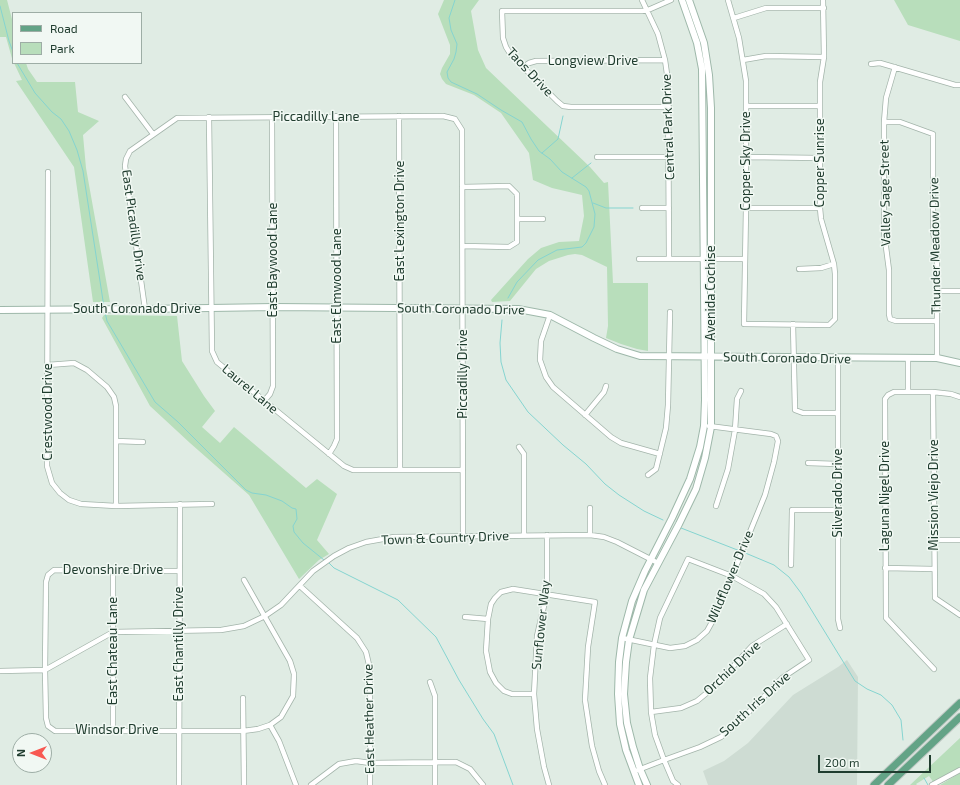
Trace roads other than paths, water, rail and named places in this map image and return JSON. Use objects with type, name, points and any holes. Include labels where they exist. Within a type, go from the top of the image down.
[{"type":"main road","points":[[874,785],[960,703]]},
{"type":"main road","points":[[888,785],[960,717]]},
{"type":"street","name":"Central Park Drive","points":[[642,0],[658,34],[665,60],[668,81],[669,259]]},
{"type":"street","points":[[648,10],[671,0]]},
{"type":"street","name":"Avenida Cochise","points":[[647,785],[640,769],[630,735],[624,694],[629,640],[644,590],[680,524],[696,489],[705,458],[711,427],[704,259],[702,69],[697,43],[682,0]]},
{"type":"street","name":"Avenida Cochise","points":[[639,785],[633,772],[620,724],[618,694],[619,662],[622,638],[632,601],[650,559],[690,479],[700,447],[704,426],[711,258],[709,75],[704,43],[689,0]]},
{"type":"street","name":"Copper Sky Drive","points":[[728,0],[739,38],[746,81],[744,324],[793,324]]},
{"type":"street","name":"Copper Sunrise","points":[[793,324],[829,325],[835,318],[834,264],[821,219],[820,208],[820,82],[824,57],[823,0]]},
{"type":"street","points":[[734,18],[766,8],[824,8]]},
{"type":"street","name":"Taos Drive","points":[[648,10],[502,11],[503,38],[511,55],[563,106],[669,107]]},
{"type":"street","points":[[743,60],[766,56],[824,57]]},
{"type":"street","name":"Longview Drive","points":[[523,67],[536,61],[665,60]]},
{"type":"street","points":[[871,64],[880,63],[955,85],[960,85]]},
{"type":"street","name":"Valley Sage Street","points":[[895,67],[886,98],[884,122],[884,232],[889,270],[889,314],[890,319],[896,321],[936,322]]},
{"type":"street","points":[[126,97],[153,134]]},
{"type":"street","points":[[746,106],[820,106]]},
{"type":"street","name":"East Elmwood Lane","points":[[329,454],[337,439],[336,116]]},
{"type":"street","name":"East Lexington Drive","points":[[399,116],[400,470]]},
{"type":"street","name":"Piccadilly Lane","points":[[177,118],[443,116],[455,119]]},
{"type":"street","name":"Laurel Lane","points":[[209,117],[212,352],[217,362],[344,466],[353,470],[463,470]]},
{"type":"street","name":"East Baywood Lane","points":[[264,401],[270,394],[273,386],[274,307],[272,117]]},
{"type":"street","name":"East Picadilly Drive","points":[[145,310],[125,166],[126,159],[130,152],[177,118]]},
{"type":"street","name":"Piccadilly Drive","points":[[455,119],[462,130],[463,536]]},
{"type":"street","name":"Thunder Meadow Drive","points":[[884,122],[900,122],[933,134],[933,230],[937,260],[937,358]]},
{"type":"street","points":[[598,157],[669,157]]},
{"type":"street","points":[[746,157],[820,158]]},
{"type":"street","name":"Crestwood Drive","points":[[48,172],[48,466],[52,483],[60,493],[69,500],[81,504],[116,506],[212,504]]},
{"type":"street","points":[[462,187],[509,186],[518,194],[517,242],[509,247],[463,246]]},
{"type":"street","points":[[642,208],[669,208]]},
{"type":"street","points":[[746,208],[820,208]]},
{"type":"street","points":[[518,219],[542,219]]},
{"type":"street","points":[[639,259],[745,259]]},
{"type":"street","points":[[799,269],[822,268],[834,264]]},
{"type":"street","points":[[936,291],[960,290]]},
{"type":"street","name":"South Coronado Drive","points":[[0,310],[145,310],[274,307],[518,309],[550,315],[616,349],[640,356],[937,358],[960,362]]},
{"type":"street","points":[[648,475],[656,470],[666,428],[668,405],[670,312]]},
{"type":"street","points":[[550,315],[541,341],[540,360],[546,378],[553,387],[611,437],[621,442],[660,454]]},
{"type":"street","points":[[793,324],[795,410],[803,413],[838,413]]},
{"type":"street","name":"Silverado Drive","points":[[838,358],[837,510],[838,619],[840,628]]},
{"type":"street","points":[[908,358],[908,391],[951,394],[960,397]]},
{"type":"street","points":[[48,365],[74,363],[87,370],[107,387],[114,397],[116,406],[116,506]]},
{"type":"street","points":[[585,415],[604,392],[606,386]]},
{"type":"street","points":[[716,506],[728,469],[735,430],[737,399],[741,391]]},
{"type":"street","name":"Laguna Nigel Drive","points":[[908,391],[894,392],[888,395],[885,399],[886,618],[934,669]]},
{"type":"street","name":"Mission Viejo Drive","points":[[933,392],[935,598],[960,615]]},
{"type":"street","points":[[704,426],[735,430]]},
{"type":"street","name":"Wildflower Drive","points":[[622,638],[670,648],[685,646],[697,640],[707,631],[712,622],[765,495],[778,442],[776,436],[771,434],[735,430]]},
{"type":"street","points":[[116,441],[143,442]]},
{"type":"street","points":[[519,448],[524,454],[524,536]]},
{"type":"street","points":[[808,463],[837,464]]},
{"type":"street","name":"East Chantilly Drive","points":[[179,785],[180,504]]},
{"type":"street","points":[[590,508],[590,535]]},
{"type":"street","points":[[792,565],[792,510],[837,510]]},
{"type":"street","name":"Town & Country Drive","points":[[0,670],[45,670],[113,632],[221,630],[244,626],[265,616],[281,605],[313,571],[334,556],[366,542],[394,537],[590,535],[604,537],[617,542],[658,563]]},
{"type":"street","name":"Sunflower Way","points":[[547,536],[546,593],[537,636],[534,694],[537,730],[549,785]]},
{"type":"street","points":[[934,540],[960,540]]},
{"type":"street","points":[[678,785],[673,781],[655,735],[651,712],[650,678],[654,645],[660,618],[688,559],[732,576],[764,594],[776,607],[787,624]]},
{"type":"street","points":[[885,568],[934,569]]},
{"type":"street","name":"Devonshire Drive","points":[[45,670],[46,582],[48,575],[54,570],[180,571]]},
{"type":"street","name":"East Chateau Lane","points":[[113,571],[113,730]]},
{"type":"street","points":[[244,580],[290,661],[294,674],[295,687],[291,701],[281,717],[270,725],[279,741],[296,785]]},
{"type":"street","name":"East Heather Drive","points":[[300,586],[357,638],[366,652],[370,669],[370,785]]},
{"type":"street","points":[[534,694],[512,694],[504,691],[496,683],[490,672],[486,651],[488,619],[491,604],[501,592],[513,589],[546,593],[595,602],[588,647],[585,700],[592,746],[604,785]]},
{"type":"street","points":[[465,617],[488,619]]},
{"type":"street","name":"South Iris Drive","points":[[633,772],[700,747],[722,737],[782,678],[809,660],[787,624]]},
{"type":"street","name":"Orchid Drive","points":[[651,712],[681,708],[697,701],[714,687],[752,646],[787,624]]},
{"type":"street","name":"Windsor Drive","points":[[45,670],[46,718],[48,726],[55,731],[243,731],[258,729],[270,725]]},
{"type":"street","points":[[430,682],[435,696],[435,785]]},
{"type":"street","points":[[243,698],[244,785]]},
{"type":"street","points":[[311,785],[339,764],[356,761],[370,763],[456,762],[470,769],[483,785]]},
{"type":"street","points":[[932,785],[960,770]]},
{"type":"waterway","points":[[455,0],[449,18],[451,30],[457,44],[454,59],[447,72],[448,78],[451,82],[477,94],[522,122],[539,151],[550,159],[562,172],[586,187],[589,191],[595,214],[594,227],[586,243],[582,247],[557,250],[538,260],[517,282],[508,298]]},
{"type":"waterway","points":[[0,6],[12,49]]},
{"type":"waterway","points":[[18,64],[35,93],[52,112],[61,119],[69,131],[77,150],[83,171],[104,307]]},
{"type":"waterway","points":[[542,153],[558,139],[563,116]]},
{"type":"waterway","points":[[572,178],[591,163]]},
{"type":"waterway","points":[[593,203],[606,208],[633,208]]},
{"type":"waterway","points":[[105,312],[107,321],[155,402],[178,422],[246,490],[282,501],[296,509],[297,519],[293,526],[294,532],[303,543],[324,560]]},
{"type":"waterway","points":[[502,320],[500,343],[501,362],[506,380],[528,412],[563,445],[586,464],[605,484],[644,511],[663,520]]},
{"type":"waterway","points":[[681,528],[740,551]]},
{"type":"waterway","points":[[743,552],[774,565],[789,577],[801,593],[855,681],[867,689],[881,695],[892,705],[901,720],[903,740]]},
{"type":"waterway","points":[[329,563],[334,568],[398,600],[436,637],[459,680],[494,734],[513,785]]},
{"type":"waterway","points":[[924,778],[928,785]]}]
